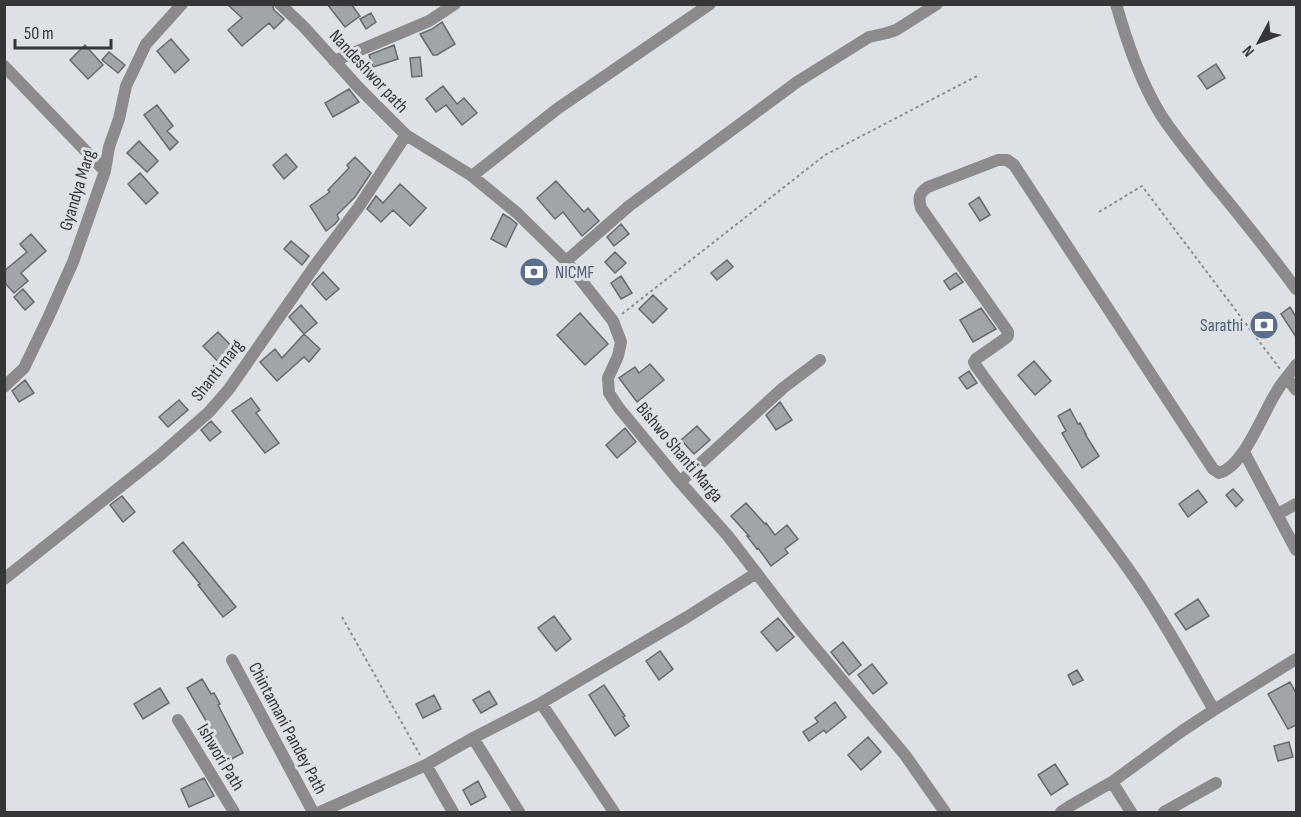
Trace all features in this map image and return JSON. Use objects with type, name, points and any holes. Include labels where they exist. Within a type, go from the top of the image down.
[{"type":"street","name":"Gyandya Marg","points":[[4,387],[24,368],[73,262],[105,171],[109,147],[119,119],[126,86],[146,44],[182,4]]},
{"type":"street","name":"Nandeshwor path","points":[[280,4],[406,135]]},
{"type":"street","points":[[334,61],[429,21],[455,4]]},
{"type":"street","points":[[472,176],[557,109],[710,4]]},
{"type":"street","points":[[566,261],[629,206],[797,82],[869,37],[896,30],[937,4]]},
{"type":"street","points":[[1116,4],[1136,64],[1160,113],[1174,135],[1296,289]]},
{"type":"street","points":[[4,66],[105,171]]},
{"type":"street","name":"Bishwo Shanti Marga","points":[[406,135],[472,176],[517,213],[566,261],[613,321],[621,342],[618,356],[608,378],[609,393],[619,408],[680,483],[728,536],[755,573],[905,754],[945,813]]},
{"type":"street","name":"Shanti marg","points":[[4,579],[159,456],[209,412],[229,389],[358,208],[406,135]]},
{"type":"street","points":[[1214,710],[1135,578],[976,366],[974,362],[976,359],[1006,338],[1008,332],[921,208],[918,200],[921,192],[928,187],[998,160],[1007,160],[1014,165],[1213,469],[1219,473],[1224,472],[1244,452],[1276,391],[1296,365]]},
{"type":"street","points":[[680,483],[783,388],[820,360]]},
{"type":"street","points":[[1287,378],[1296,390]]},
{"type":"street","points":[[1244,452],[1296,550]]},
{"type":"street","points":[[1278,514],[1296,504]]},
{"type":"street","points":[[320,813],[426,765],[541,703],[687,617],[755,573]]},
{"type":"street","points":[[1061,813],[1112,782],[1214,710],[1296,659]]},
{"type":"street","name":"Chintamani Pandey Path","points":[[232,660],[313,813]]},
{"type":"street","points":[[541,703],[614,813]]},
{"type":"street","name":"Ishwori Path","points":[[178,720],[234,813]]},
{"type":"street","points":[[473,738],[519,813]]},
{"type":"street","points":[[426,765],[453,813]]},
{"type":"street","points":[[1112,782],[1131,813]]},
{"type":"street","points":[[1164,813],[1216,783]]},
{"type":"path","points":[[613,321],[825,155],[977,76]]},
{"type":"path","points":[[1099,212],[1142,186],[1287,378]]},
{"type":"path","points":[[342,617],[426,765]]},
{"type":"building","points":[[227,4],[272,4],[274,10],[284,19],[274,29],[269,23],[242,46],[228,30],[242,18]]},
{"type":"building","points":[[327,4],[351,4],[360,16],[345,27]]},
{"type":"building","points":[[371,13],[376,22],[366,29],[360,19]]},
{"type":"building","points":[[442,22],[455,44],[433,55],[420,34]]},
{"type":"building","points":[[171,39],[189,60],[175,73],[157,51]]},
{"type":"building","points":[[85,45],[103,65],[88,79],[70,60]]},
{"type":"building","points":[[394,45],[398,59],[373,67],[369,55]]},
{"type":"building","points":[[109,52],[125,65],[118,73],[102,60]]},
{"type":"building","points":[[420,57],[422,76],[412,77],[410,58]]},
{"type":"building","points":[[1216,64],[1225,78],[1207,89],[1198,76]]},
{"type":"building","points":[[443,86],[457,104],[464,98],[477,113],[462,125],[446,105],[436,112],[426,99]]},
{"type":"building","points":[[349,89],[359,102],[333,117],[325,103]]},
{"type":"building","points":[[157,105],[173,126],[167,131],[178,142],[170,150],[144,115]]},
{"type":"building","points":[[139,141],[158,161],[147,172],[127,153]]},
{"type":"building","points":[[286,154],[297,167],[284,179],[273,165]]},
{"type":"building","points":[[355,157],[371,173],[355,197],[337,215],[339,219],[326,231],[310,206],[330,192],[328,190],[349,168],[347,165]]},
{"type":"building","points":[[140,173],[158,193],[146,204],[128,184]]},
{"type":"building","points":[[556,181],[584,212],[588,208],[599,221],[582,236],[563,212],[555,219],[537,198]]},
{"type":"building","points":[[400,184],[426,208],[410,226],[393,210],[381,222],[367,209],[376,196],[383,203]]},
{"type":"building","points":[[979,197],[990,215],[980,221],[969,204]]},
{"type":"building","points":[[503,214],[517,224],[506,247],[491,239]]},
{"type":"building","points":[[621,224],[629,234],[614,246],[607,237]]},
{"type":"building","points":[[31,234],[46,251],[21,273],[28,281],[14,293],[4,282],[4,271],[27,252],[20,244]]},
{"type":"building","points":[[291,241],[309,256],[302,265],[284,249]]},
{"type":"building","points":[[615,252],[626,263],[615,273],[605,262]]},
{"type":"building","points":[[727,260],[733,267],[717,280],[711,273]]},
{"type":"building","points":[[323,272],[339,289],[326,300],[312,284]]},
{"type":"building","points":[[956,273],[963,282],[950,290],[944,281]]},
{"type":"building","points":[[621,276],[632,293],[621,299],[611,283]]},
{"type":"building","points":[[23,289],[34,302],[25,310],[14,297]]},
{"type":"building","points":[[653,295],[667,309],[653,323],[639,309]]},
{"type":"building","points":[[301,305],[317,323],[304,334],[289,317]]},
{"type":"building","points":[[1290,307],[1296,317],[1296,337],[1281,314]]},
{"type":"building","points":[[981,308],[996,329],[973,342],[960,320]]},
{"type":"building","points":[[580,313],[608,344],[585,365],[557,335]]},
{"type":"building","points":[[218,332],[238,353],[224,368],[203,346]]},
{"type":"building","points":[[304,334],[320,349],[309,362],[304,357],[277,381],[260,362],[275,349],[282,358]]},
{"type":"building","points":[[1034,361],[1051,381],[1035,395],[1018,375]]},
{"type":"building","points":[[650,364],[664,380],[637,402],[619,378],[635,367],[639,373]]},
{"type":"building","points":[[969,371],[977,383],[967,389],[959,378]]},
{"type":"building","points":[[25,380],[34,393],[19,402],[12,391]]},
{"type":"building","points":[[251,398],[260,410],[256,413],[279,443],[265,453],[232,411]]},
{"type":"building","points":[[179,400],[188,410],[168,427],[159,417]]},
{"type":"building","points":[[780,402],[792,420],[776,430],[766,415]]},
{"type":"building","points":[[1070,409],[1099,456],[1082,468],[1062,433],[1066,431],[1058,416]]},
{"type":"building","points":[[211,421],[221,432],[210,441],[201,430]]},
{"type":"building","points":[[697,426],[710,440],[694,454],[681,440]]},
{"type":"building","points":[[625,428],[636,442],[617,458],[606,445]]},
{"type":"building","points":[[1233,489],[1243,500],[1236,507],[1226,495]]},
{"type":"building","points":[[1198,490],[1207,502],[1188,517],[1179,504]]},
{"type":"building","points":[[122,496],[135,512],[123,522],[110,505]]},
{"type":"building","points":[[746,503],[775,535],[787,525],[798,539],[785,549],[788,553],[771,566],[731,516]]},
{"type":"building","points":[[183,542],[236,607],[223,617],[173,551]]},
{"type":"building","points":[[1198,599],[1209,616],[1186,630],[1175,614]]},
{"type":"building","points":[[554,616],[571,639],[556,651],[538,628]]},
{"type":"building","points":[[778,618],[794,637],[777,651],[761,632]]},
{"type":"building","points":[[843,642],[861,665],[849,675],[831,652]]},
{"type":"building","points":[[660,651],[673,669],[659,680],[646,661]]},
{"type":"building","points":[[872,664],[887,683],[873,694],[858,675]]},
{"type":"building","points":[[1077,670],[1083,680],[1073,685],[1068,675]]},
{"type":"building","points":[[202,679],[211,694],[214,693],[243,753],[224,763],[205,728],[209,726],[187,688]]},
{"type":"building","points":[[1290,682],[1296,693],[1296,725],[1288,729],[1268,694]]},
{"type":"building","points":[[604,685],[629,726],[615,736],[589,695]]},
{"type":"building","points":[[160,688],[169,703],[143,719],[134,704]]},
{"type":"building","points":[[489,691],[497,704],[481,713],[473,700]]},
{"type":"building","points":[[434,695],[441,709],[423,718],[416,704]]},
{"type":"building","points":[[835,702],[846,717],[826,733],[824,730],[809,741],[803,732],[818,722],[815,718]]},
{"type":"building","points":[[868,737],[881,752],[861,770],[848,755]]},
{"type":"building","points":[[1289,742],[1293,757],[1278,761],[1274,746]]},
{"type":"building","points":[[1055,764],[1068,784],[1051,795],[1038,775]]},
{"type":"building","points":[[204,778],[214,796],[189,807],[181,789]]},
{"type":"building","points":[[478,781],[486,797],[471,805],[463,790]]},
{"type":"place","name":"NICMF","points":[[534,272]]},
{"type":"place","name":"Sarathi","points":[[1264,325]]}]
